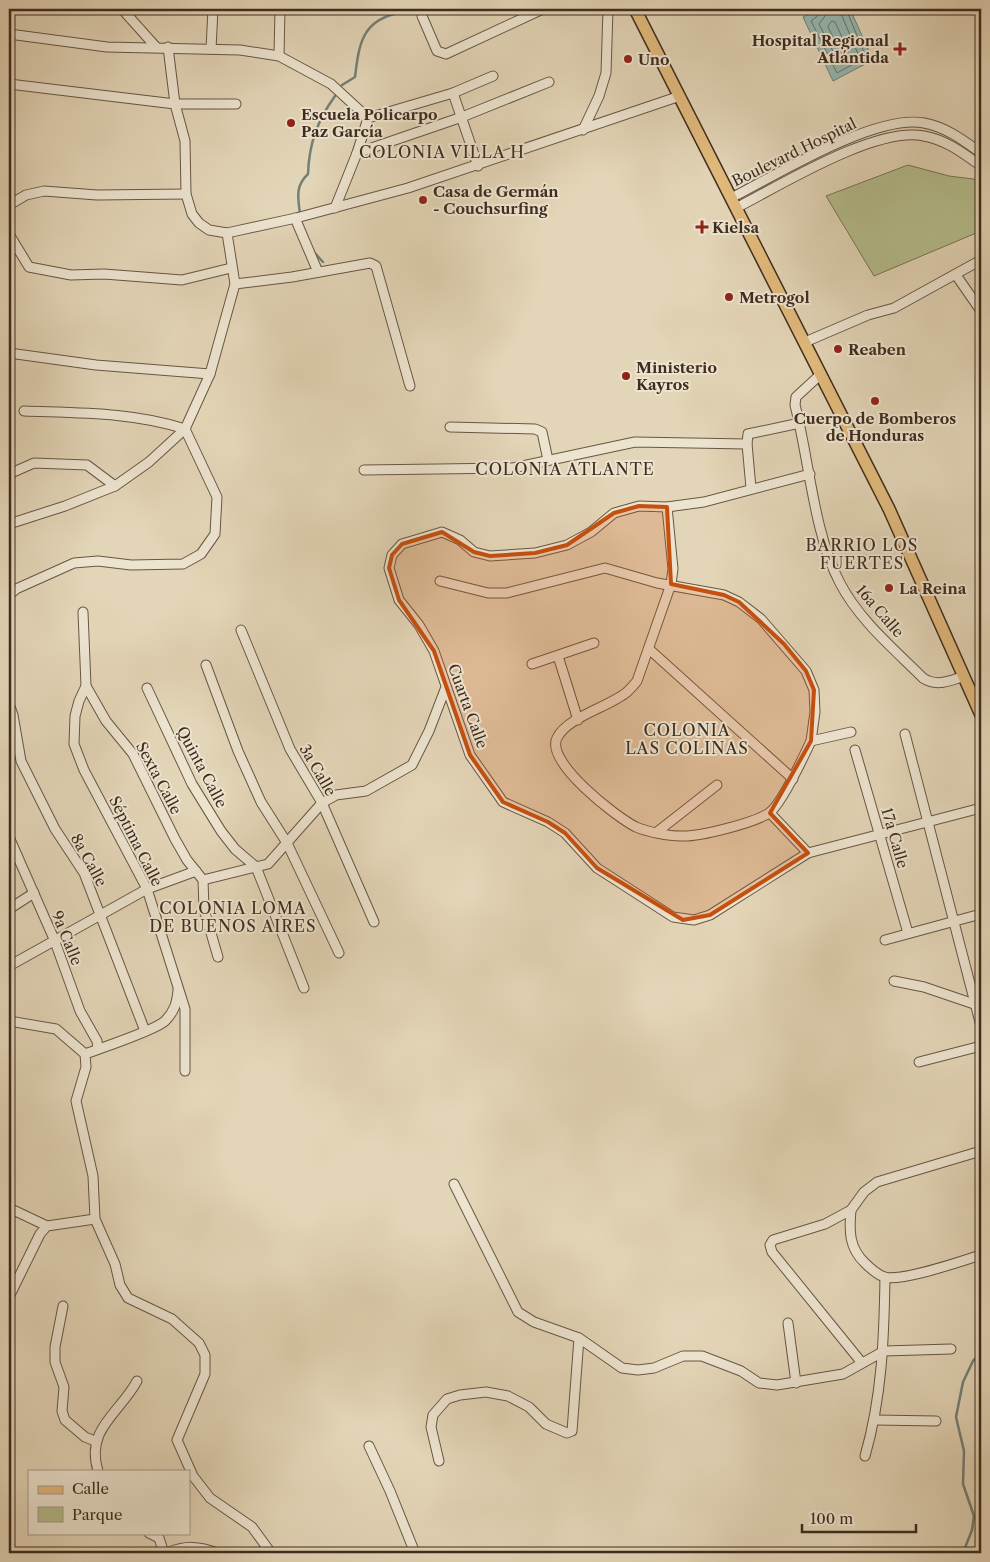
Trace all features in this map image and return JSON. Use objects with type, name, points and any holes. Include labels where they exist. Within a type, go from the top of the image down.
[{"type":"main road","points":[[635,9],[889,509],[981,715]]},
{"type":"street","points":[[122,9],[156,47]]},
{"type":"street","points":[[211,49],[213,9]]},
{"type":"street","points":[[279,56],[280,9]]},
{"type":"street","points":[[424,9],[422,16],[438,51],[446,54],[543,9]]},
{"type":"street","points":[[582,130],[599,96],[606,73],[608,9]]},
{"type":"street","points":[[9,34],[107,47],[240,50],[279,56],[331,84],[368,118]]},
{"type":"street","points":[[168,48],[175,104],[185,141],[186,194],[192,214],[199,224],[209,230],[227,233],[335,208],[478,166],[680,96]]},
{"type":"street","points":[[368,118],[453,93],[493,76]]},
{"type":"street","points":[[357,153],[462,117],[549,82]]},
{"type":"street","points":[[9,84],[175,104],[236,104]]},
{"type":"street","points":[[453,93],[478,166]]},
{"type":"street","points":[[335,208],[357,153],[368,118]]},
{"type":"street","name":"Boulevard Hospital","points":[[734,203],[860,133],[893,124],[923,123],[938,127],[954,134],[981,153]]},
{"type":"street","name":"Boulevard Hospital","points":[[734,203],[865,143],[892,136],[922,135],[937,139],[953,146],[981,166]]},
{"type":"street","points":[[9,204],[26,195],[44,191],[97,195],[186,194]]},
{"type":"street","points":[[295,218],[318,272]]},
{"type":"street","points":[[9,524],[65,506],[115,486],[149,462],[185,429],[210,374],[235,284],[227,233]]},
{"type":"street","points":[[9,234],[28,267],[71,275],[104,274],[182,280],[231,268]]},
{"type":"street","points":[[805,342],[868,315],[894,308],[981,260]]},
{"type":"street","points":[[235,284],[370,263],[376,266],[410,386]]},
{"type":"street","points":[[956,275],[978,298],[981,310]]},
{"type":"street","points":[[9,353],[96,365],[210,374]]},
{"type":"street","name":"16a Calle","points":[[821,374],[796,397],[795,405],[832,566],[851,601],[872,626],[930,683],[945,682],[964,676]]},
{"type":"street","points":[[9,595],[16,589],[74,563],[98,561],[131,565],[183,564],[201,554],[215,534],[217,498],[185,429],[165,422],[135,418],[24,411]]},
{"type":"street","points":[[751,488],[747,437],[751,433],[800,423]]},
{"type":"street","points":[[450,427],[535,429],[542,432],[548,460]]},
{"type":"street","points":[[364,470],[513,468],[635,442],[747,444]]},
{"type":"street","points":[[9,474],[34,463],[87,465],[115,486]]},
{"type":"street","points":[[440,581],[488,593],[507,593],[605,568],[657,583],[672,584],[724,595],[739,602],[761,619],[806,672],[814,690],[815,712],[811,741],[793,778],[770,813],[704,835],[680,836],[637,827],[609,808],[568,772],[556,754],[555,745],[560,733],[578,720],[626,693],[637,681],[672,584],[674,569],[667,507],[722,498],[751,488],[810,474]]},
{"type":"street","name":"Cuarta Calle","points":[[667,507],[639,506],[614,513],[591,532],[567,545],[535,553],[490,556],[474,552],[460,540],[442,532],[402,544],[392,555],[389,568],[399,600],[420,625],[434,652],[470,754],[503,802],[548,822],[565,833],[597,868],[673,917],[683,920],[694,920],[710,915],[808,853]]},
{"type":"street","name":"Sexta Calle","points":[[83,612],[86,686],[106,720],[133,754],[175,840],[204,880]]},
{"type":"street","name":"3a Calle","points":[[241,630],[290,749],[322,803],[374,922]]},
{"type":"street","points":[[532,664],[594,643]]},
{"type":"street","points":[[649,649],[793,778]]},
{"type":"street","points":[[558,656],[578,720]]},
{"type":"street","points":[[206,665],[253,785],[286,843],[339,953]]},
{"type":"street","name":"Séptima Calle","points":[[86,686],[75,716],[76,750],[84,770],[147,889],[185,1009],[185,1071]]},
{"type":"street","points":[[218,957],[204,909],[204,880],[268,864],[322,803],[336,795],[366,791],[412,765],[429,731],[446,687]]},
{"type":"street","name":"Quinta Calle","points":[[147,688],[192,784],[235,849],[256,867],[304,988]]},
{"type":"street","name":"8a Calle","points":[[9,704],[13,715],[21,761],[55,829],[84,873],[145,1031]]},
{"type":"street","points":[[811,741],[851,732]]},
{"type":"street","points":[[905,734],[954,921],[979,1006],[981,1026]]},
{"type":"street","name":"17a Calle","points":[[855,750],[908,933]]},
{"type":"street","points":[[657,832],[717,785]]},
{"type":"street","points":[[770,813],[808,853],[981,808]]},
{"type":"street","name":"9a Calle","points":[[9,836],[11,849],[34,893],[54,939],[80,1012],[94,1035],[98,1049]]},
{"type":"street","points":[[9,966],[54,939],[147,889],[196,871]]},
{"type":"street","points":[[9,909],[34,893]]},
{"type":"street","points":[[886,940],[981,914]]},
{"type":"street","points":[[894,982],[924,987],[979,1006]]},
{"type":"street","points":[[85,1054],[158,1027],[171,1013],[176,1004],[178,987]]},
{"type":"street","points":[[9,1021],[56,1029],[85,1054],[86,1068],[76,1101],[93,1176],[95,1219],[128,1298],[172,1319],[202,1348],[205,1355],[205,1374],[177,1440],[193,1476],[210,1498],[252,1527],[271,1553]]},
{"type":"street","points":[[919,1062],[981,1046]]},
{"type":"street","points":[[862,1362],[772,1252],[770,1246],[773,1240],[825,1224],[851,1210],[864,1192],[876,1182],[981,1151]]},
{"type":"street","points":[[454,1184],[518,1312],[534,1322],[579,1338],[622,1368],[646,1369],[682,1356],[702,1356],[734,1368],[759,1383],[777,1385],[843,1374],[884,1351],[951,1349]]},
{"type":"street","points":[[9,1208],[47,1226],[95,1219]]},
{"type":"street","points":[[851,1210],[849,1225],[852,1245],[859,1257],[871,1270],[885,1277],[928,1271],[981,1255]]},
{"type":"street","points":[[9,1297],[40,1234],[47,1226]]},
{"type":"street","points":[[865,1456],[875,1420],[884,1351],[885,1277]]},
{"type":"street","points":[[63,1306],[55,1347],[55,1362],[64,1387],[62,1411],[65,1420],[85,1437],[95,1441]]},
{"type":"street","points":[[788,1323],[796,1383]]},
{"type":"street","points":[[439,1461],[431,1427],[434,1415],[447,1399],[460,1395],[486,1392],[500,1393],[529,1407],[546,1424],[567,1433],[572,1431],[579,1338]]},
{"type":"street","points":[[98,1470],[94,1448],[95,1441],[116,1408],[130,1396],[137,1381]]},
{"type":"street","points":[[875,1420],[936,1421]]},
{"type":"street","points":[[369,1446],[390,1491],[415,1553]]},
{"type":"street","points":[[152,1534],[159,1538],[166,1553],[182,1547],[206,1549],[218,1553]]},
{"type":"highlighted area","points":[[639,506],[667,507],[671,584],[724,595],[739,602],[784,644],[806,671],[814,690],[811,741],[770,813],[808,853],[710,915],[683,920],[597,868],[565,833],[548,822],[503,802],[470,755],[434,651],[399,600],[389,568],[392,555],[402,544],[442,532],[474,552],[490,556],[535,553],[567,545],[614,513]]},
{"type":"green space","points":[[908,165],[949,176],[981,180],[981,231],[874,276],[826,196]]},
{"type":"water","points":[[820,9],[850,9],[873,60],[833,81],[803,17]]},
{"type":"waterway","points":[[342,85],[355,77],[361,44],[370,28],[377,21],[399,13],[402,9]]},
{"type":"waterway","points":[[300,214],[298,193],[301,183],[308,174],[312,143],[323,115],[335,96]]},
{"type":"waterway","points":[[312,250],[323,262]]},
{"type":"waterway","points":[[963,1553],[972,1530],[974,1516],[963,1484],[964,1451],[956,1417],[963,1382],[973,1361],[981,1353]]},
{"type":"place","name":"Hospital Regional Atlántida","points":[[900,49]]},
{"type":"place","name":"Uno","points":[[628,59]]},
{"type":"place","name":"Escuela Policarpo Paz García","points":[[291,123]]},
{"type":"place","name":"Casa de Germán - Couchsurfing","points":[[423,200]]},
{"type":"place","name":"Kielsa","points":[[702,227]]},
{"type":"place","name":"Metrogol","points":[[729,297]]},
{"type":"place","name":"Reaben","points":[[838,349]]},
{"type":"place","name":"Ministerio Kayros","points":[[626,376]]},
{"type":"place","name":"Cuerpo de Bomberos de Honduras","points":[[875,401]]},
{"type":"place","name":"La Reina","points":[[889,588]]},
{"type":"district","name":"COLONIA VILLA H","points":[[442,152]]},
{"type":"district","name":"COLONIA ATLANTE","points":[[565,469]]},
{"type":"district","name":"BARRIO LOS FUERTES","points":[[862,554]]},
{"type":"district","name":"COLONIA LAS COLINAS","points":[[687,739]]},
{"type":"district","name":"COLONIA LOMA DE BUENOS AIRES","points":[[233,917]]}]
